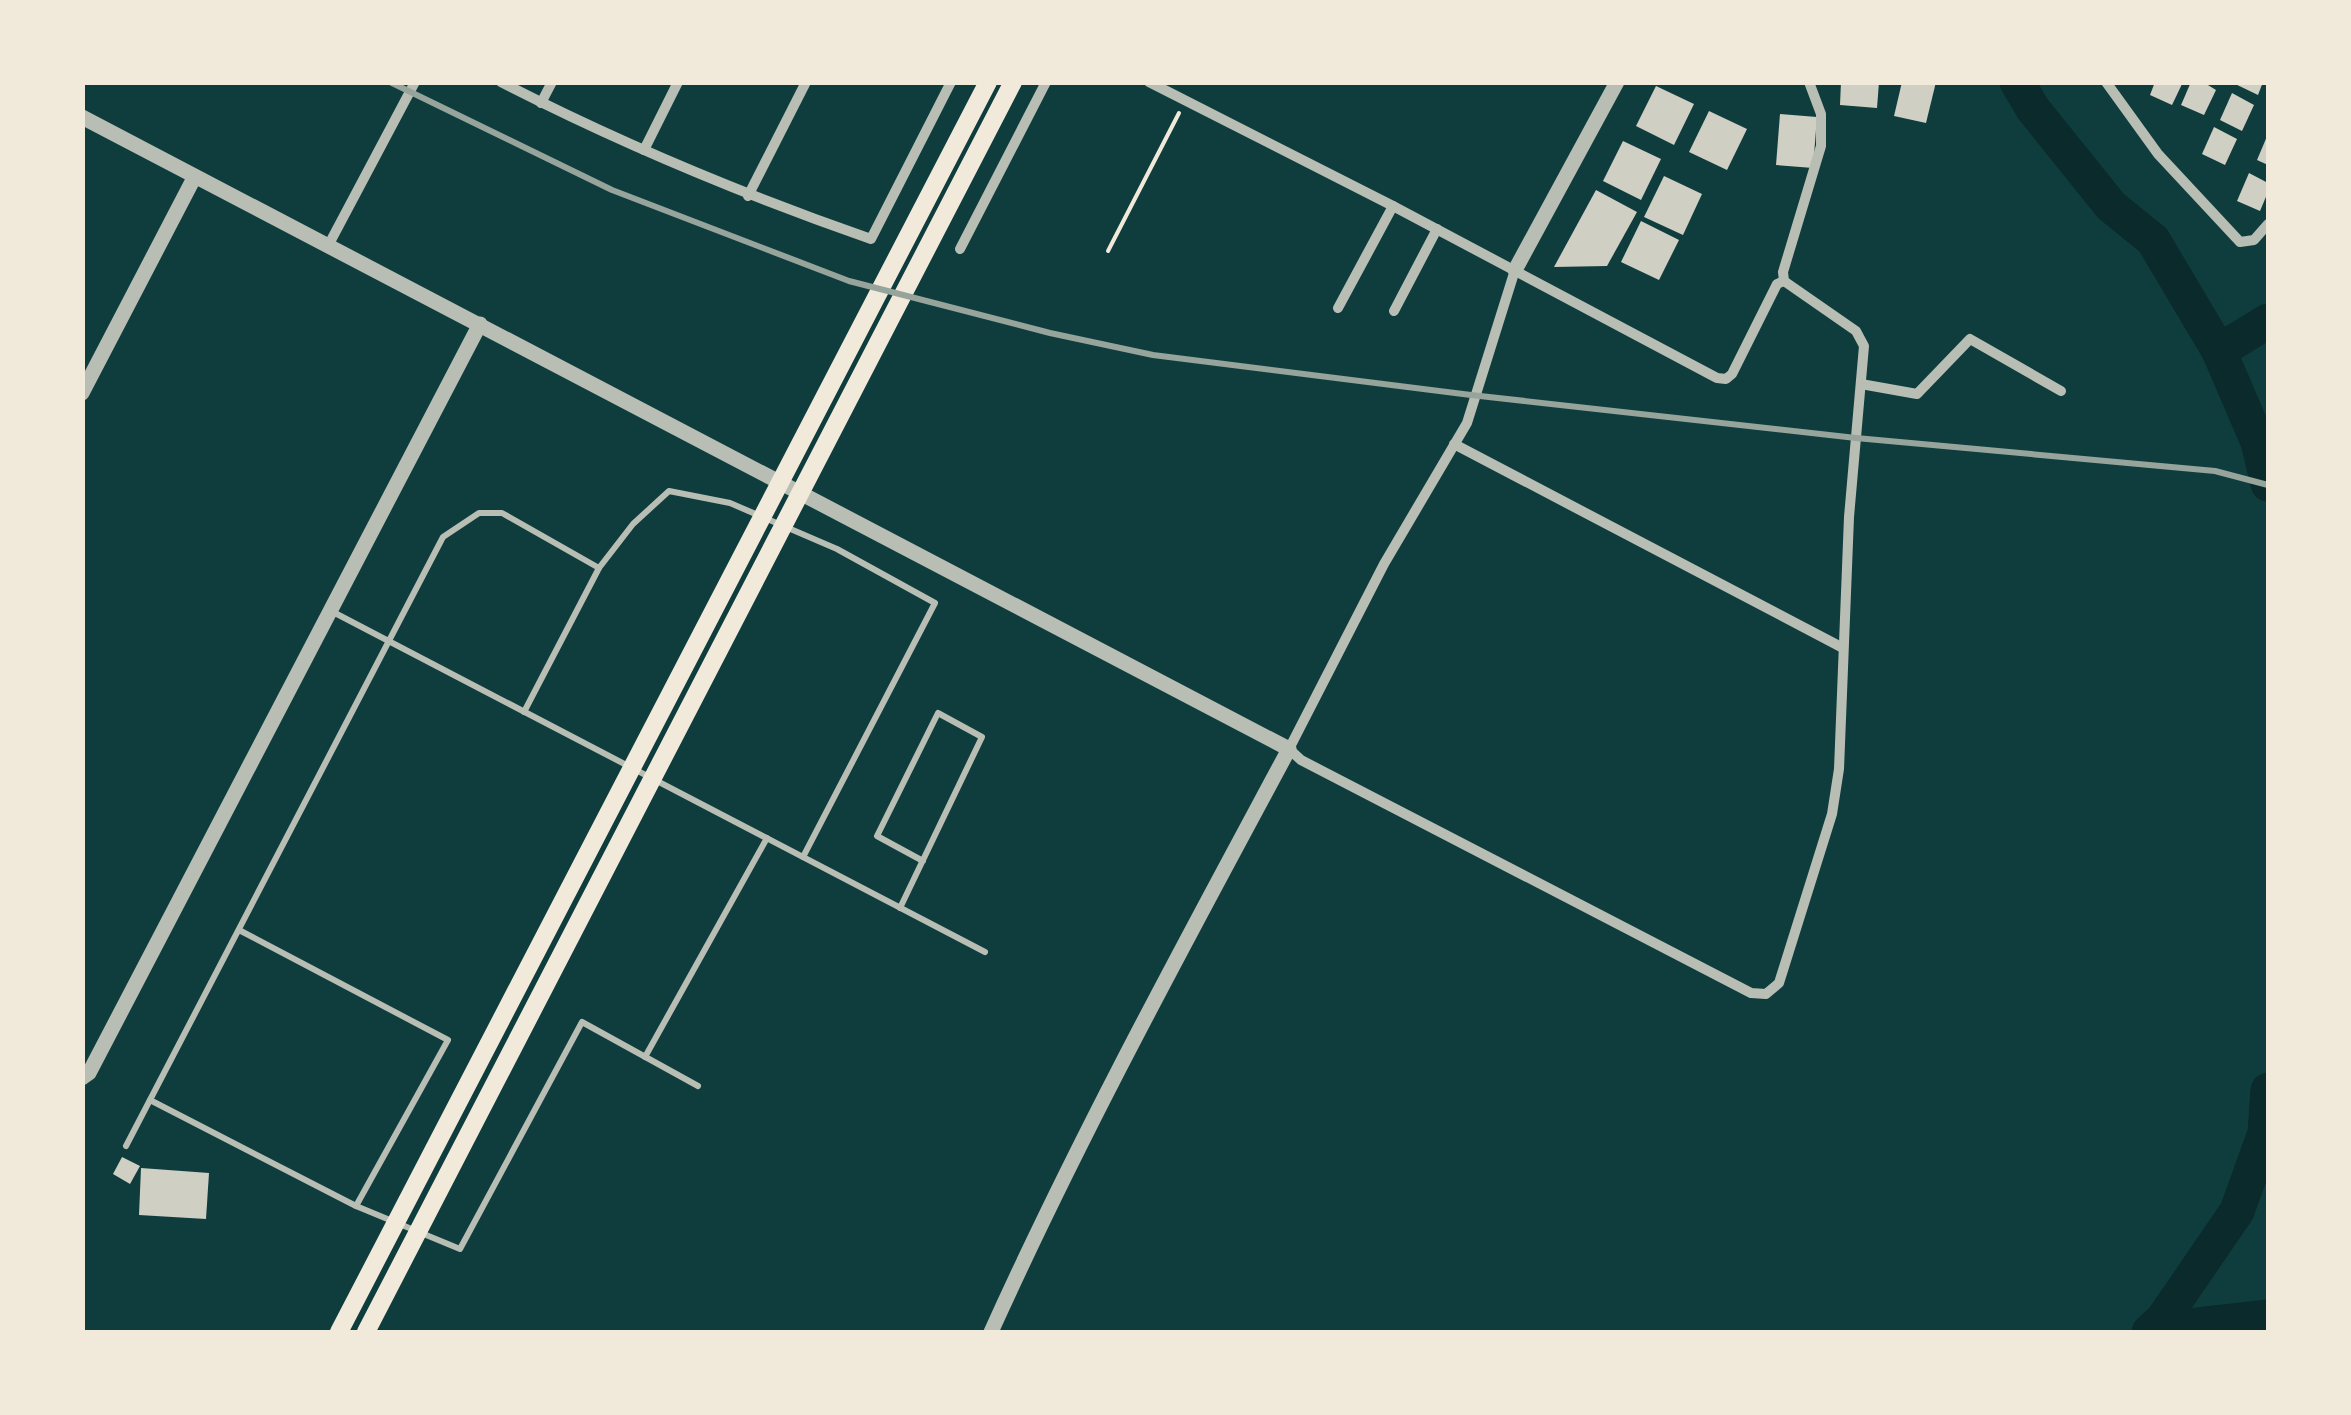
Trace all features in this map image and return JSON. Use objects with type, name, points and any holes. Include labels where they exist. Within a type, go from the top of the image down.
[{"type":"main road","points":[[339,1332],[988,82]]},
{"type":"main road","points":[[371,1324],[1014,82]]},
{"type":"street","points":[[328,246],[415,82]]},
{"type":"street","points":[[501,82],[748,196],[870,238],[951,82]]},
{"type":"street","points":[[541,103],[552,82]]},
{"type":"street","points":[[644,150],[678,82]]},
{"type":"street","points":[[748,196],[806,82]]},
{"type":"street","points":[[960,250],[1046,82]]},
{"type":"street","points":[[1150,82],[1717,378],[1726,379],[1732,374],[1777,284],[1784,281]]},
{"type":"street","points":[[991,1332],[1135,1036],[1384,564],[1467,423],[1515,270],[1617,82]]},
{"type":"street","points":[[82,118],[1290,748],[1302,760],[1751,993],[1766,994],[1779,983],[1832,814],[1839,769],[1849,516],[1864,346],[1856,331],[1784,281],[1783,272],[1821,146],[1821,114],[1809,82]]},
{"type":"street","points":[[2106,82],[2158,154],[2240,242],[2254,240],[2268,224]]},
{"type":"street","points":[[82,393],[194,178]]},
{"type":"street","points":[[1338,308],[1393,206]]},
{"type":"street","points":[[1394,311],[1437,229]]},
{"type":"street","points":[[82,1078],[89,1073],[480,324]]},
{"type":"street","points":[[1861,384],[1917,394],[1970,339],[2061,391]]},
{"type":"street","points":[[1454,444],[1843,648]]},
{"type":"lane","points":[[524,712],[600,568],[633,524],[669,491],[730,503],[836,549],[935,603],[803,857]]},
{"type":"lane","points":[[126,1146],[443,537],[479,514],[502,513],[600,568]]},
{"type":"lane","points":[[332,612],[986,952]]},
{"type":"lane","points":[[900,908],[923,861],[982,737],[938,713],[877,836],[923,861]]},
{"type":"lane","points":[[646,1057],[767,838]]},
{"type":"lane","points":[[238,930],[448,1040],[356,1206]]},
{"type":"lane","points":[[150,1100],[356,1206],[460,1248],[582,1022],[698,1086]]},
{"type":"path","points":[[1108,251],[1185,101]]},
{"type":"building","points":[[1841,82],[1879,82],[1877,108],[1840,105]]},
{"type":"building","points":[[1902,82],[1936,82],[1926,123],[1894,116]]},
{"type":"building","points":[[2155,82],[2183,82],[2172,105],[2150,95]]},
{"type":"building","points":[[2191,82],[2203,82],[2216,90],[2204,115],[2181,105]]},
{"type":"building","points":[[2231,82],[2263,82],[2258,95]]},
{"type":"building","points":[[1656,86],[1694,104],[1674,145],[1636,126]]},
{"type":"building","points":[[2232,93],[2254,105],[2242,131],[2220,120]]},
{"type":"building","points":[[1709,111],[1747,129],[1727,170],[1689,152]]},
{"type":"building","points":[[1780,114],[1817,117],[1813,168],[1776,165]]},
{"type":"building","points":[[2214,127],[2237,139],[2225,165],[2202,154]]},
{"type":"building","points":[[2268,134],[2268,165],[2257,160]]},
{"type":"building","points":[[1623,141],[1661,159],[1641,200],[1603,181]]},
{"type":"building","points":[[2249,173],[2268,183],[2260,211],[2237,201]]},
{"type":"building","points":[[1664,176],[1702,194],[1683,235],[1644,217]]},
{"type":"building","points":[[1596,190],[1637,212],[1607,266],[1554,267]]},
{"type":"building","points":[[1641,221],[1679,240],[1659,280],[1621,262]]},
{"type":"building","points":[[122,1157],[140,1166],[130,1184],[113,1174]]},
{"type":"building","points":[[141,1168],[209,1173],[206,1219],[139,1215]]},
{"type":"waterway","points":[[2017,82],[2033,109],[2111,206],[2153,240],[2219,351],[2258,442],[2268,484]]},
{"type":"waterway","points":[[2219,351],[2268,321]]},
{"type":"waterway","points":[[2149,1332],[2163,1319],[2237,1211],[2265,1133],[2268,1090]]},
{"type":"waterway","points":[[2163,1319],[2189,1326],[2268,1317]]},
{"type":"railway","points":[[390,82],[612,190],[849,281],[1050,333],[1153,355],[1471,395],[1856,438],[2215,471],[2268,485]]}]
